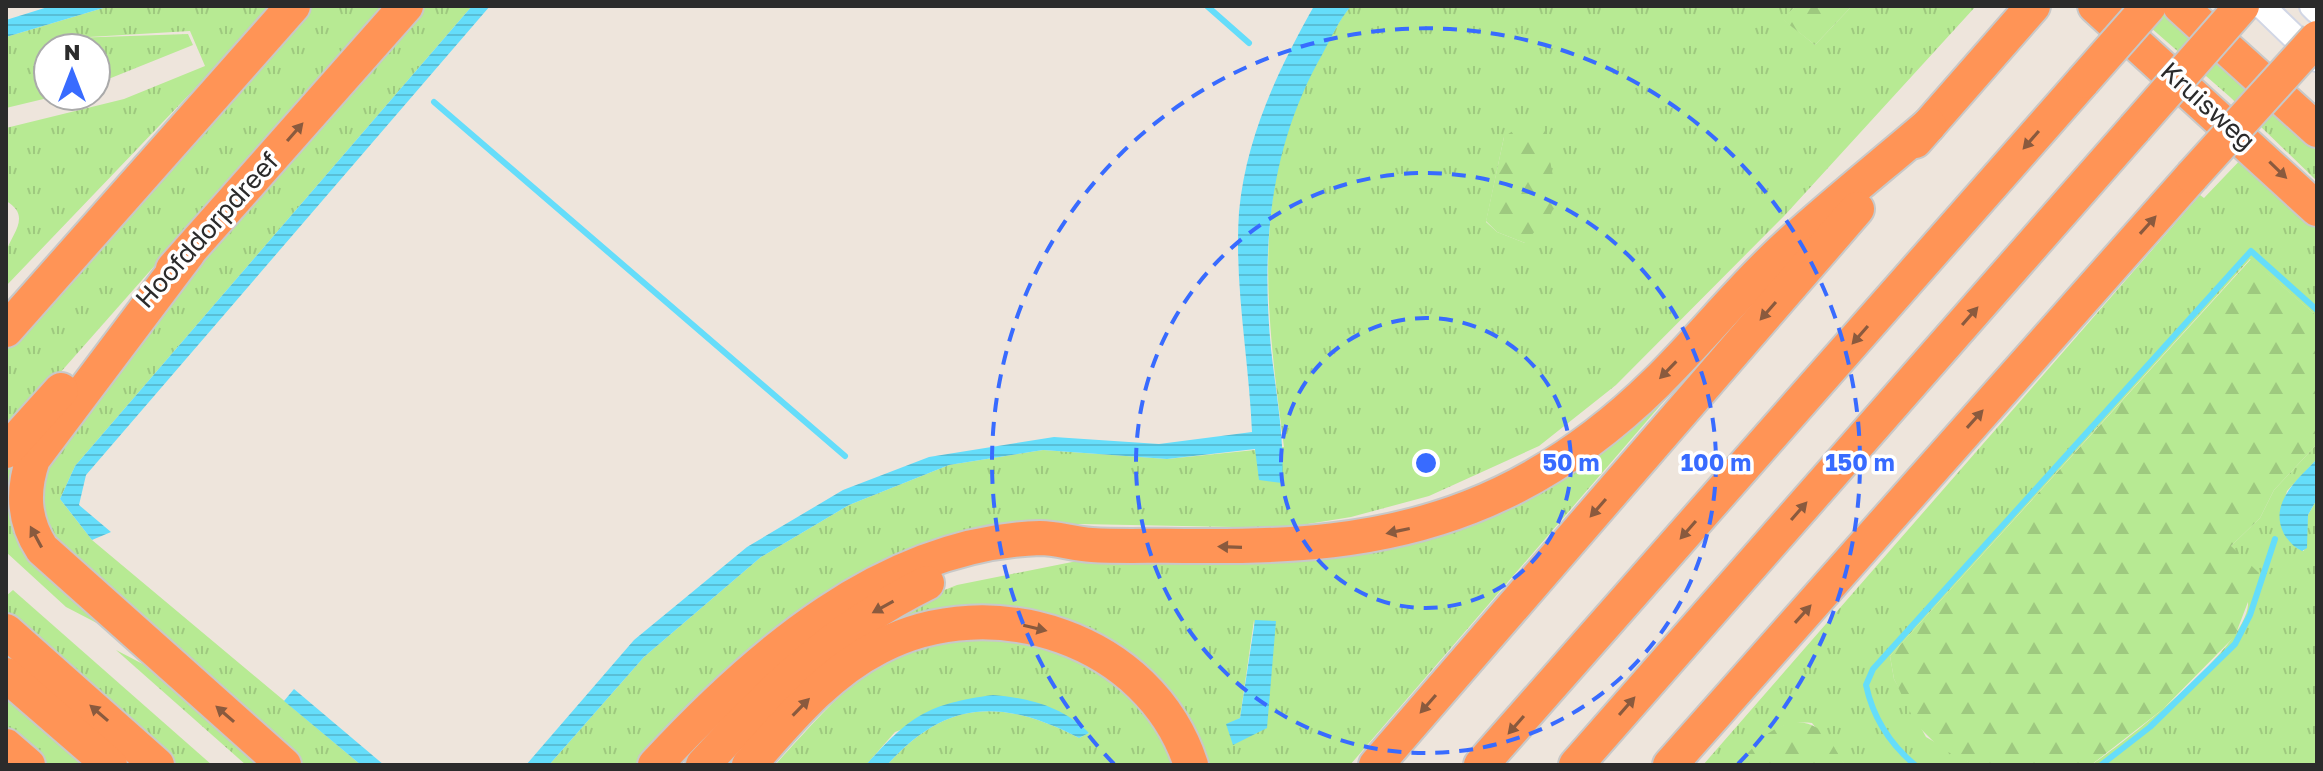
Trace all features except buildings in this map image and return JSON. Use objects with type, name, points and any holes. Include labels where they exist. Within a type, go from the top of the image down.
[{"type":"highway","points":[[6,330],[293,6]]},
{"type":"highway","name":"Hoofddorpdreef","points":[[6,451],[188,253],[406,6]]},
{"type":"highway","name":"Kruisweg","points":[[2095,6],[2317,209]]},
{"type":"highway","points":[[1481,765],[2149,6]]},
{"type":"highway","points":[[2180,6],[2317,130]]},
{"type":"highway","points":[[1576,765],[2242,6]]},
{"type":"highway","points":[[1376,765],[2025,15]]},
{"type":"highway","points":[[1670,765],[2317,38]]},
{"type":"highway","points":[[655,765],[713,706],[826,613],[873,585],[925,562],[1004,542],[1043,538],[1090,545],[1267,548],[1335,542],[1406,530],[1472,507],[1516,486],[1584,445],[1654,384],[1784,248],[1929,125]]},
{"type":"highway","points":[[188,253],[33,459],[26,493],[28,520],[42,549],[284,765]]},
{"type":"highway","points":[[6,314],[52,279]]},
{"type":"highway","points":[[703,765],[790,673],[875,611],[926,584],[970,566],[1023,554],[1090,545]]},
{"type":"highway","points":[[749,765],[820,688],[863,655],[914,631],[982,620],[1041,628],[1090,648],[1112,662],[1133,678],[1167,717],[1191,765]]},
{"type":"highway","points":[[6,631],[157,765]]},
{"type":"highway","points":[[6,675],[110,765]]},
{"type":"highway","points":[[6,746],[28,765]]},
{"type":"street","points":[[2262,6],[2317,59]]},
{"type":"street","points":[[2312,6],[2317,11]]},
{"type":"green space","points":[[110,6],[274,6],[6,286],[5,256],[19,219],[14,207],[6,201],[6,128],[71,112],[112,112],[112,102],[205,66],[190,31],[112,36],[112,32],[32,32],[32,102],[6,108],[6,37]]},
{"type":"green space","points":[[307,6],[384,6],[6,434],[6,343]]},
{"type":"green space","points":[[425,6],[472,6],[75,466],[60,499],[92,540],[361,765],[297,765],[39,526],[35,482],[172,294]]},
{"type":"green space","points":[[1351,6],[1796,6],[1783,19],[1815,45],[1852,6],[1976,6],[1785,215],[1616,385],[1539,446],[1429,496],[1351,517],[1283,528],[1079,524],[974,537],[645,765],[549,765],[644,657],[761,557],[849,505],[949,465],[1043,450],[1167,459],[1284,447],[1269,297],[1268,248],[1272,200],[1281,153],[1297,106]],"holes":[[[1504,137],[1525,243],[1497,232],[1486,222]]]},
{"type":"green space","points":[[1796,6],[1852,6],[1815,45],[1782,19]]},
{"type":"green space","points":[[2126,6],[2156,6],[2317,151],[2317,181],[2230,97]]},
{"type":"green space","points":[[188,34],[193,45],[112,78],[112,37]]},
{"type":"green space","points":[[1544,127],[1558,204],[1525,243],[1497,232],[1486,221],[1504,137],[1517,128]]},
{"type":"green space","points":[[2246,154],[2317,223],[2317,316],[2250,259],[1890,656],[1894,679],[1926,737],[1974,765],[1845,765],[1812,723],[1799,723],[1788,724],[1770,733],[1738,765],[1703,765],[2200,195],[2204,198]]},
{"type":"green space","points":[[2251,259],[2317,316],[2317,444],[2274,490],[2260,518],[2231,546],[2259,573],[2235,636],[2163,709],[2091,765],[1974,765],[1940,748],[1916,724],[1894,679],[1890,656]]},
{"type":"green space","points":[[1656,394],[1665,400],[1350,765],[1198,765],[1130,667],[925,622],[741,765],[725,765],[774,701],[912,603],[957,585],[1072,562],[1277,562],[1341,557],[1401,546],[1458,527]],"holes":[[[1254,620],[1267,727],[1227,725],[1240,718]]]},
{"type":"green space","points":[[2317,444],[2317,459],[2287,491],[2280,515],[2299,549],[2304,551],[2308,515],[2317,499],[2317,765],[2091,765],[2156,715],[2227,645],[2242,623],[2248,605],[2231,546],[2260,518],[2274,490]]},
{"type":"green space","points":[[14,454],[17,507],[141,646],[66,607],[6,552],[6,465]]},
{"type":"green space","points":[[13,590],[212,765],[173,765],[19,629],[6,614],[6,596]]},
{"type":"green space","points":[[988,638],[1047,650],[1100,674],[1143,712],[1174,765],[887,765],[909,743],[932,727],[954,717],[977,712],[1025,716],[1079,738],[1089,733],[993,695],[895,732],[866,765],[775,765],[844,693],[890,660],[918,649]]},
{"type":"green space","points":[[116,650],[181,684],[275,765],[246,765]]},
{"type":"green space","points":[[6,689],[93,765],[45,765],[6,731]]},
{"type":"green space","points":[[1793,722],[1819,729],[1845,765],[1738,765],[1769,733]]},
{"type":"water","points":[[51,6],[110,6],[6,37],[6,20]]},
{"type":"water","points":[[472,6],[490,6],[86,475],[79,505],[111,532],[92,540],[60,499],[75,466]]},
{"type":"water","points":[[1314,6],[1351,6],[1305,88],[1291,123],[1273,196],[1267,272],[1268,310],[1281,433],[1282,483],[1259,480],[1255,449],[1167,459],[1043,450],[949,465],[849,505],[761,557],[644,657],[549,765],[526,765],[634,640],[747,547],[843,490],[929,457],[1054,437],[1159,444],[1252,432],[1238,267],[1243,184],[1266,105]]},
{"type":"water","points":[[2317,459],[2317,499],[2308,515],[2307,548],[2302,551],[2284,534],[2280,512],[2287,492]]},
{"type":"water","points":[[1255,620],[1276,621],[1267,728],[1233,745],[1226,724],[1240,718]]},
{"type":"water","points":[[294,689],[384,765],[361,765],[284,701]]},
{"type":"water","points":[[993,695],[1044,705],[1068,716],[1089,733],[1079,738],[1025,716],[977,712],[954,717],[932,727],[909,743],[887,765],[866,765],[895,735],[921,715],[952,703]]},
{"type":"waterway","points":[[1207,6],[1249,43]]},
{"type":"waterway","points":[[434,102],[845,456]]},
{"type":"waterway","points":[[1915,765],[1890,739],[1873,708],[1866,685],[1873,669],[2251,251],[2317,310]]},
{"type":"waterway","points":[[2101,765],[2150,727],[2235,644],[2250,615],[2275,539]]}]
